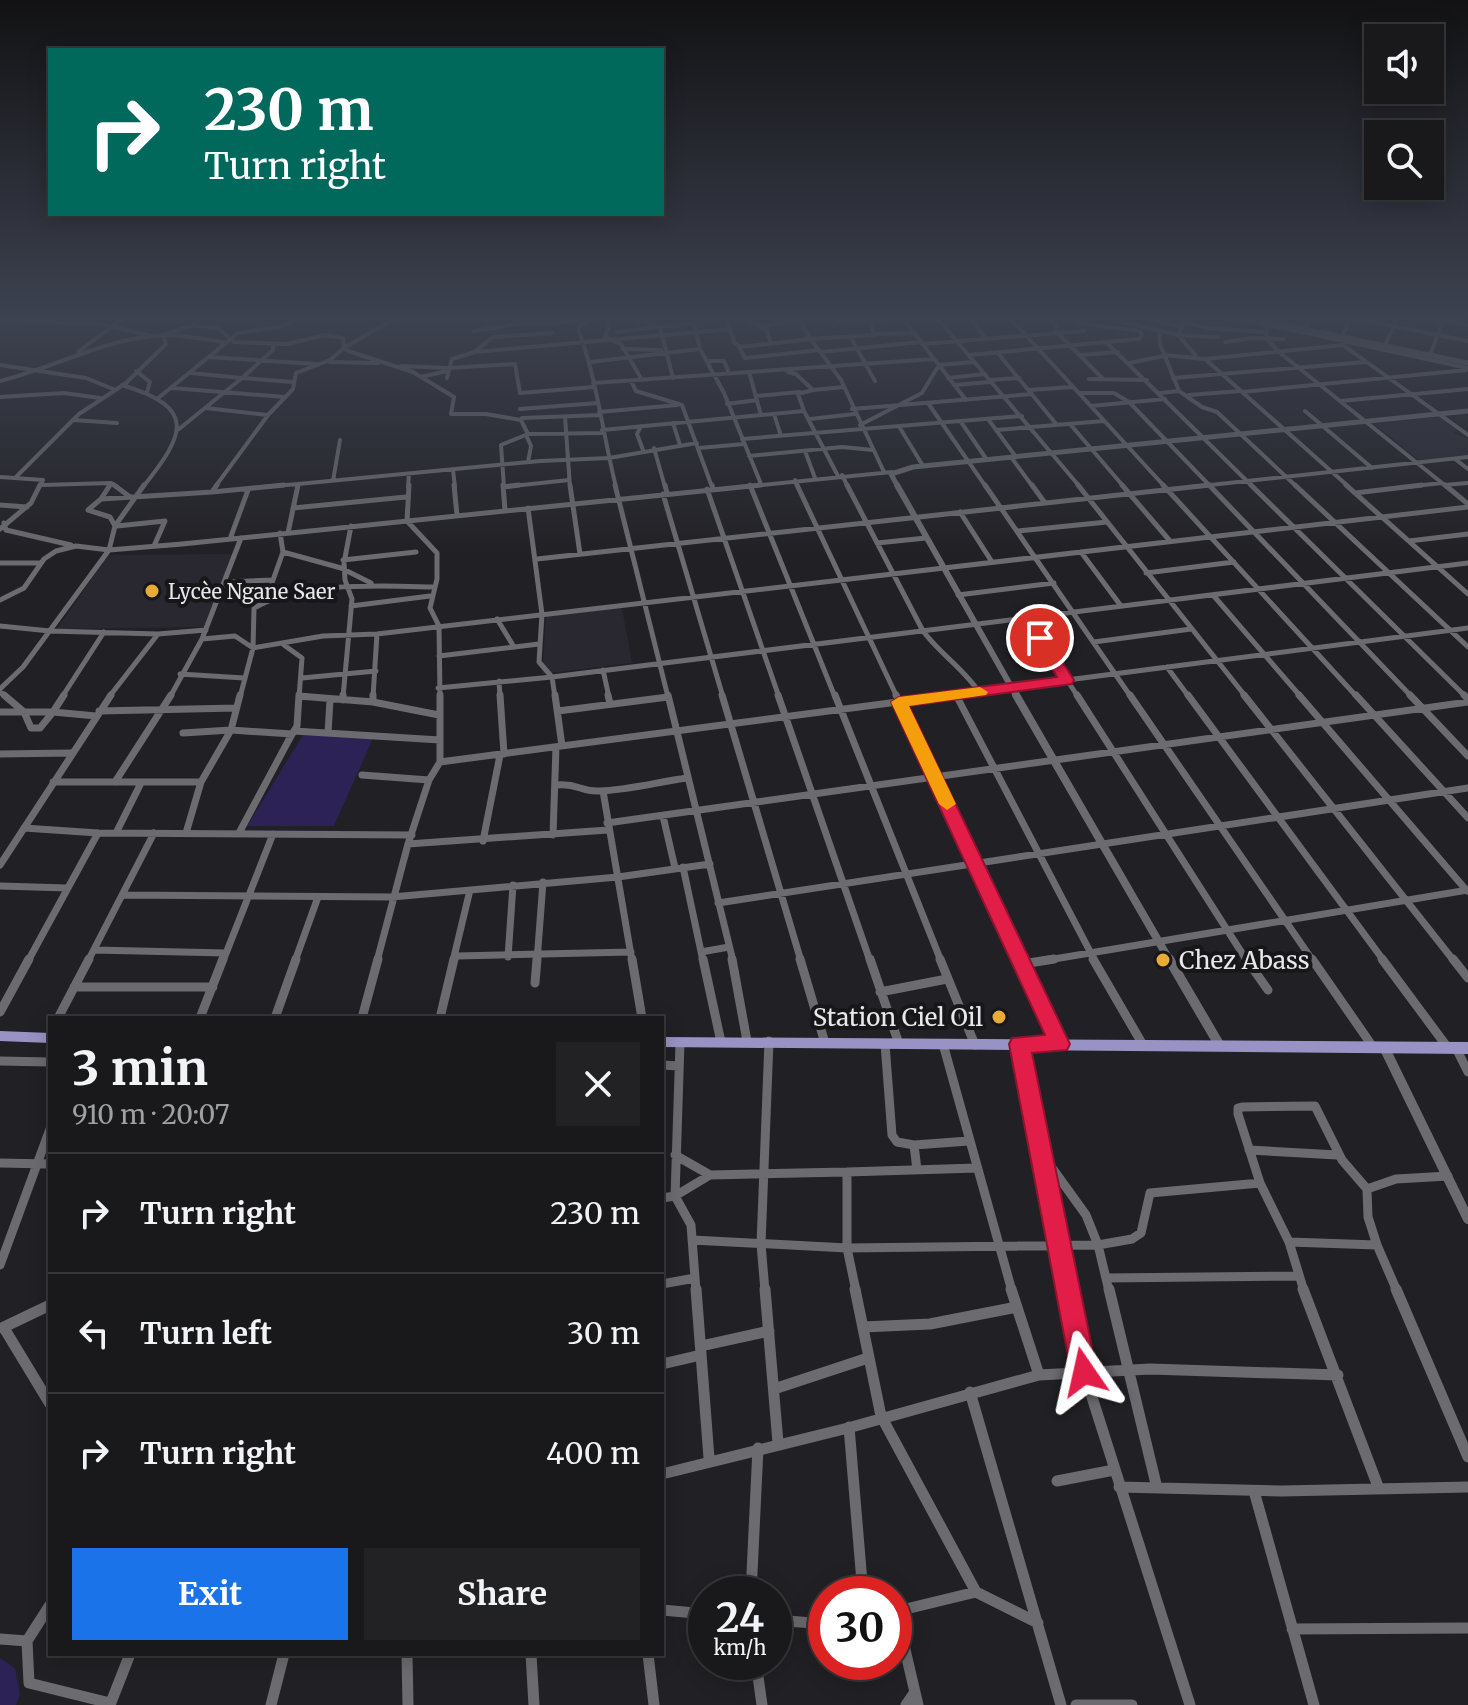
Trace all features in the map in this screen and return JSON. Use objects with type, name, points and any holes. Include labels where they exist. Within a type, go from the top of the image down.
[{"type":"main road","points":[[0,1036],[48,1036]]},
{"type":"main road","points":[[664,1042],[1457,1048]]},
{"type":"street","points":[[15,478],[99,399]]},
{"type":"street","points":[[104,632],[53,712],[40,728],[31,728],[24,712],[0,690],[16,675],[109,550],[115,526],[127,516],[133,497],[175,442],[179,429],[176,411],[157,399]]},
{"type":"street","points":[[179,429],[218,399]]},
{"type":"street","points":[[212,492],[284,399]]},
{"type":"street","points":[[455,399],[451,414],[486,414],[522,419],[680,404]]},
{"type":"street","points":[[520,399],[522,419],[531,446],[528,462]]},
{"type":"street","points":[[597,399],[602,432],[710,864],[747,1041]]},
{"type":"street","points":[[662,399],[680,404],[690,422],[724,538],[899,1044]]},
{"type":"street","points":[[724,399],[761,484]]},
{"type":"street","points":[[727,404],[754,399]]},
{"type":"street","points":[[757,399],[761,415]]},
{"type":"street","points":[[799,399],[923,631],[936,648],[964,670],[979,692]]},
{"type":"street","points":[[848,399],[873,450],[915,517],[1220,1046]]},
{"type":"street","points":[[861,428],[911,399]]},
{"type":"street","points":[[810,419],[894,406],[980,399]]},
{"type":"street","points":[[1007,399],[1468,978]]},
{"type":"street","points":[[1035,399],[1057,425]]},
{"type":"street","points":[[1084,399],[1468,818]]},
{"type":"street","points":[[1123,399],[1468,756]]},
{"type":"street","points":[[1091,406],[1165,399],[1468,700]]},
{"type":"street","points":[[1193,399],[1202,407],[1217,412],[1289,477],[1468,647]]},
{"type":"street","points":[[1249,399],[1468,594]]},
{"type":"street","points":[[1337,399],[1468,506]]},
{"type":"street","points":[[1340,401],[1365,399]]},
{"type":"street","points":[[1418,399],[1468,435]]},
{"type":"street","points":[[520,409],[598,403]]},
{"type":"street","points":[[928,403],[1286,920],[1378,1047],[1468,1219]]},
{"type":"street","points":[[206,408],[268,415]]},
{"type":"street","points":[[505,510],[502,444],[527,435],[602,432],[804,411]]},
{"type":"street","points":[[1305,411],[1372,468]]},
{"type":"street","points":[[0,477],[42,479],[42,485],[27,507],[2,526],[6,530],[109,550],[1468,411]]},
{"type":"street","points":[[774,414],[781,436]]},
{"type":"street","points":[[101,499],[248,490],[528,462],[609,458],[680,445],[698,446],[861,428],[900,428],[1022,416]]},
{"type":"street","points":[[565,417],[566,459],[580,554]]},
{"type":"street","points":[[988,419],[1045,503]]},
{"type":"street","points":[[74,420],[117,423]]},
{"type":"street","points":[[996,430],[1104,421]]},
{"type":"street","points":[[961,422],[987,460]]},
{"type":"street","points":[[673,423],[680,445]]},
{"type":"street","points":[[1070,424],[1170,541]]},
{"type":"street","points":[[641,426],[637,434],[643,450]]},
{"type":"street","points":[[900,428],[923,466]]},
{"type":"street","points":[[333,481],[340,440]]},
{"type":"street","points":[[749,456],[845,447],[873,450]]},
{"type":"street","points":[[654,448],[678,542],[825,1043]]},
{"type":"street","points":[[805,451],[815,478]]},
{"type":"street","points":[[537,559],[1468,457]]},
{"type":"street","points":[[1455,459],[1468,469]]},
{"type":"street","points":[[540,461],[541,471]]},
{"type":"street","points":[[453,470],[457,515]]},
{"type":"street","points":[[362,1016],[408,844],[429,780],[440,762],[439,626],[429,610],[430,596],[435,587],[437,553],[407,521],[409,474]]},
{"type":"street","points":[[503,487],[569,480]]},
{"type":"street","points":[[795,480],[1060,1044]]},
{"type":"street","points":[[42,485],[111,483],[133,497]]},
{"type":"street","points":[[111,483],[101,499],[88,510],[110,517],[115,526]]},
{"type":"street","points":[[1355,493],[1468,483]]},
{"type":"street","points":[[288,533],[298,484]]},
{"type":"street","points":[[750,485],[975,1045]]},
{"type":"street","points":[[230,539],[248,490]]},
{"type":"street","points":[[293,508],[406,497]]},
{"type":"street","points":[[0,505],[27,507]]},
{"type":"street","points":[[202,639],[235,636],[253,648],[323,636],[377,634],[1468,506]]},
{"type":"street","points":[[528,508],[542,614],[539,662],[552,677],[558,711],[559,747],[553,835]]},
{"type":"street","points":[[960,512],[992,562]]},
{"type":"street","points":[[115,526],[165,521],[154,546]]},
{"type":"street","points":[[1018,531],[1107,522]]},
{"type":"street","points":[[343,700],[352,599],[344,586],[341,568],[351,526]]},
{"type":"street","points":[[266,601],[283,552],[280,533]]},
{"type":"street","points":[[1409,541],[1468,534]]},
{"type":"street","points":[[115,782],[163,710],[180,674],[202,639],[241,538]]},
{"type":"street","points":[[877,543],[926,538]]},
{"type":"street","points":[[0,600],[24,588],[41,563],[56,551],[76,546]]},
{"type":"street","points":[[283,552],[341,568],[373,584]]},
{"type":"street","points":[[343,560],[416,552]]},
{"type":"street","points":[[1081,552],[1121,606]]},
{"type":"street","points":[[1146,573],[1234,562]]},
{"type":"street","points":[[0,569],[3,563],[41,563]]},
{"type":"street","points":[[438,688],[552,677],[1468,563]]},
{"type":"street","points":[[226,582],[273,580]]},
{"type":"street","points":[[958,595],[1054,583]]},
{"type":"street","points":[[186,833],[201,782],[231,730],[253,648],[254,608],[266,601],[344,586],[435,587]]},
{"type":"street","points":[[0,593],[15,593]]},
{"type":"street","points":[[1213,595],[1467,891]]},
{"type":"street","points":[[351,606],[430,596]]},
{"type":"street","points":[[1027,617],[1225,930],[1268,990]]},
{"type":"street","points":[[497,619],[514,647]]},
{"type":"street","points":[[0,626],[50,631],[158,634],[206,630]]},
{"type":"street","points":[[440,762],[1468,628]]},
{"type":"street","points":[[1094,642],[1191,629]]},
{"type":"street","points":[[0,865],[97,714],[158,634]]},
{"type":"street","points":[[373,702],[377,634]]},
{"type":"street","points":[[239,833],[293,732],[302,678],[302,658],[282,644]]},
{"type":"street","points":[[439,656],[539,644]]},
{"type":"street","points":[[1167,667],[1347,910],[1457,1048],[1468,1072]]},
{"type":"street","points":[[603,670],[610,704]]},
{"type":"street","points":[[302,678],[376,671]]},
{"type":"street","points":[[180,674],[244,678]]},
{"type":"street","points":[[483,841],[502,755],[499,681]]},
{"type":"street","points":[[956,695],[1090,953],[1143,1045]]},
{"type":"street","points":[[299,696],[373,702],[439,715]]},
{"type":"street","points":[[558,711],[668,697]]},
{"type":"street","points":[[328,733],[330,700]]},
{"type":"street","points":[[408,844],[553,835],[696,811],[1468,700]]},
{"type":"street","points":[[0,712],[97,714],[236,708]]},
{"type":"street","points":[[183,733],[231,730],[440,740]]},
{"type":"street","points":[[1,755],[71,753]]},
{"type":"street","points":[[362,775],[429,780]]},
{"type":"street","points":[[557,785],[574,783],[587,791],[603,791],[687,778]]},
{"type":"street","points":[[53,782],[201,782]]},
{"type":"street","points":[[116,833],[141,783]]},
{"type":"street","points":[[718,903],[1468,788]]},
{"type":"street","points":[[603,791],[642,1016]]},
{"type":"street","points":[[663,816],[701,952],[721,1042]]},
{"type":"street","points":[[24,828],[98,833],[412,835]]},
{"type":"street","points":[[0,1012],[98,833]]},
{"type":"street","points":[[59,1016],[154,833]]},
{"type":"street","points":[[201,1016],[273,834]]},
{"type":"street","points":[[123,895],[392,897],[618,877],[710,864]]},
{"type":"street","points":[[535,983],[543,882]]},
{"type":"street","points":[[508,957],[513,885]]},
{"type":"street","points":[[0,886],[68,888]]},
{"type":"street","points":[[441,1016],[470,890]]},
{"type":"street","points":[[1023,964],[1467,891]]},
{"type":"street","points":[[276,1016],[318,897]]},
{"type":"street","points":[[701,952],[729,947]]},
{"type":"street","points":[[94,950],[226,953]]},
{"type":"street","points":[[457,956],[631,952]]},
{"type":"street","points":[[880,992],[947,979]]},
{"type":"street","points":[[74,987],[213,987]]},
{"type":"street","points":[[769,1041],[761,1244],[778,1443]]},
{"type":"street","points":[[680,1043],[675,1196],[689,1219],[692,1240],[709,1458]]},
{"type":"street","points":[[885,1044],[892,1135],[897,1142],[914,1145],[969,1141]]},
{"type":"street","points":[[943,1044],[997,1247],[1039,1375]]},
{"type":"street","points":[[1020,1044],[1084,1372],[1190,1705]]},
{"type":"street","points":[[2,1064],[48,1062]]},
{"type":"street","points":[[664,1065],[679,1066]]},
{"type":"street","points":[[1367,1189],[1349,1173],[1337,1155],[1318,1111],[1310,1105],[1238,1108],[1260,1183],[1289,1242],[1298,1276],[1379,1489]]},
{"type":"street","points":[[0,1265],[48,1136]]},
{"type":"street","points":[[664,1137],[675,1137]]},
{"type":"street","points":[[914,1145],[917,1170]]},
{"type":"street","points":[[1249,1150],[1337,1155]]},
{"type":"street","points":[[1041,1153],[1086,1215],[1098,1245],[1157,1488]]},
{"type":"street","points":[[675,1155],[710,1175],[977,1168]]},
{"type":"street","points":[[0,1163],[48,1164]]},
{"type":"street","points":[[847,1172],[847,1248],[881,1416],[976,1592],[1039,1623]]},
{"type":"street","points":[[664,1198],[675,1196],[710,1175]]},
{"type":"street","points":[[1367,1189],[1388,1180],[1448,1176]]},
{"type":"street","points":[[692,1240],[847,1248],[1098,1245],[1132,1239],[1141,1233],[1150,1193],[1260,1183]]},
{"type":"street","points":[[1367,1189],[1364,1201],[1368,1224],[1468,1457]]},
{"type":"street","points":[[1289,1242],[1377,1245]]},
{"type":"street","points":[[1106,1278],[1298,1276]]},
{"type":"street","points":[[664,1284],[695,1278]]},
{"type":"street","points":[[48,1306],[2,1328],[48,1401]]},
{"type":"street","points":[[863,1327],[930,1324],[1017,1307]]},
{"type":"street","points":[[664,1363],[769,1331]]},
{"type":"street","points":[[774,1389],[868,1358]]},
{"type":"street","points":[[664,1473],[709,1458],[849,1427],[1039,1375],[1129,1371],[1338,1375]]},
{"type":"street","points":[[970,1392],[1061,1705]]},
{"type":"street","points":[[849,1427],[861,1576]]},
{"type":"street","points":[[752,1576],[758,1448]]},
{"type":"street","points":[[1057,1481],[1114,1470]]},
{"type":"street","points":[[1119,1487],[1254,1491],[1468,1487]]},
{"type":"street","points":[[1254,1491],[1314,1705]]},
{"type":"street","points":[[912,1606],[976,1592]]},
{"type":"street","points":[[48,1608],[27,1641],[27,1678],[32,1685],[110,1704],[129,1656]]},
{"type":"street","points":[[664,1610],[688,1612]]},
{"type":"street","points":[[1292,1629],[1468,1628]]},
{"type":"street","points":[[0,1639],[27,1641]]},
{"type":"street","points":[[271,1705],[283,1656]]},
{"type":"street","points":[[407,1656],[408,1705]]},
{"type":"street","points":[[531,1656],[534,1705]]},
{"type":"street","points":[[648,1656],[654,1705]]},
{"type":"street","points":[[759,1680],[762,1705]]},
{"type":"street","points":[[912,1680],[918,1705]]},
{"type":"street","points":[[906,1705],[915,1692]]},
{"type":"street","points":[[1076,1705],[1132,1705]]},
{"type":"shaded area","points":[[1440,417],[1457,430],[1453,433],[1468,439],[1468,455],[1419,460],[1375,424]]},
{"type":"shaded area","name":"Lycèe Ngane Saer","points":[[235,554],[207,627],[57,629],[108,555]]},
{"type":"shaded area","points":[[622,608],[632,663],[542,674],[546,616]]},
{"type":"shaded area","points":[[303,735],[373,738],[334,826],[247,826]]},
{"type":"shaded area","points":[[0,1658],[15,1668],[20,1694],[16,1705],[0,1705]]},
{"type":"slow traffic","points":[[947,804],[899,702],[980,692]]},
{"type":"place","name":"Lycèe Ngane Saer","points":[[152,591]]},
{"type":"place","name":"Chez Abass","points":[[1163,960]]},
{"type":"place","name":"Station Ciel Oil","points":[[999,1017]]},
{"type":"route","points":[[1040,638],[1067,680],[899,702],[1060,1044],[1020,1044],[1084,1372]]}]
